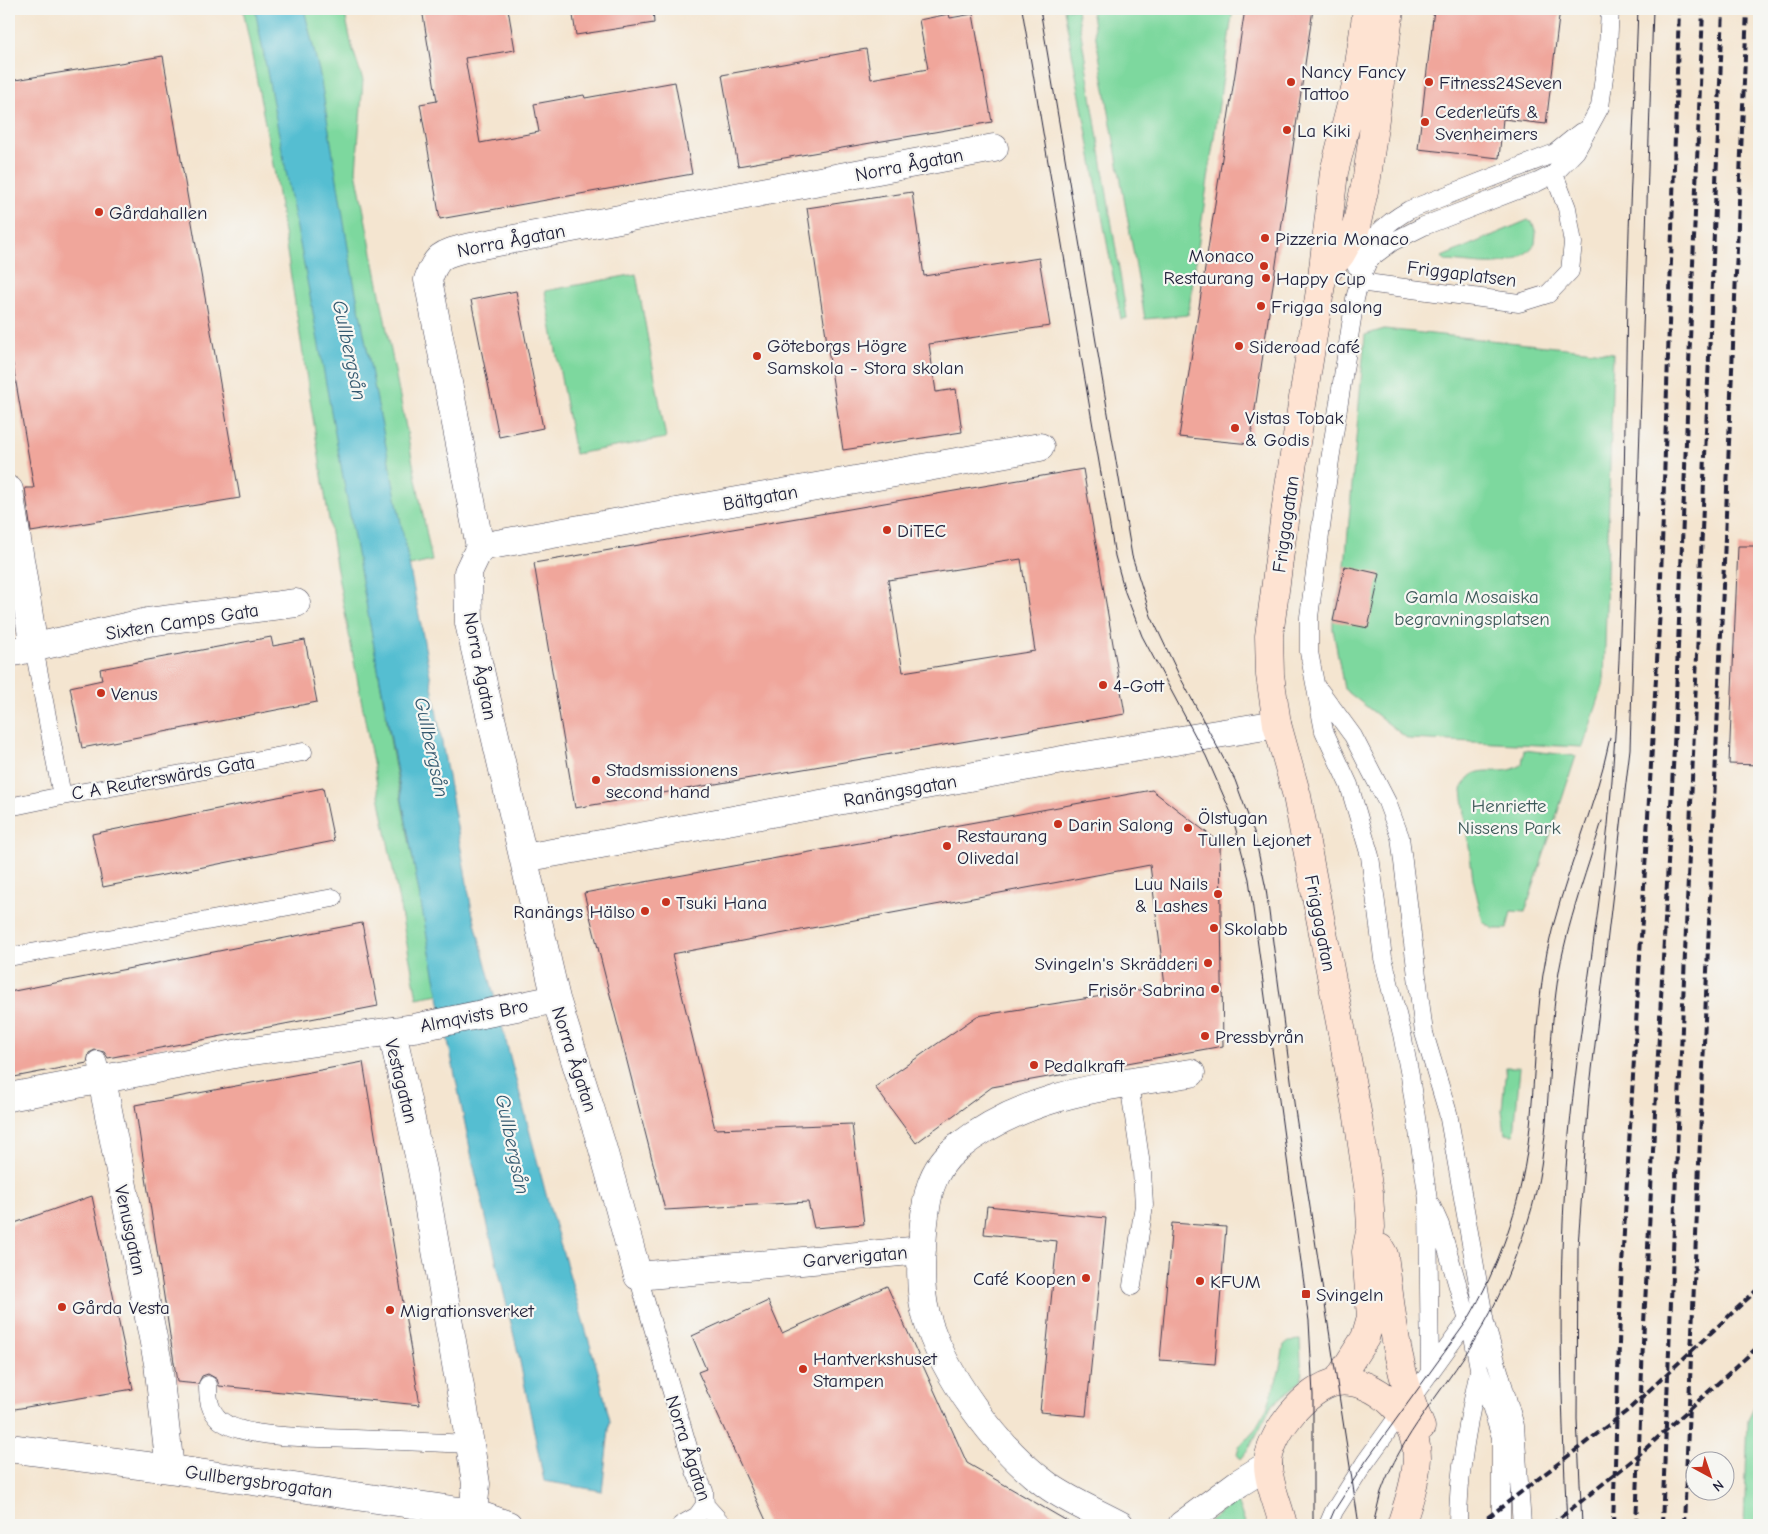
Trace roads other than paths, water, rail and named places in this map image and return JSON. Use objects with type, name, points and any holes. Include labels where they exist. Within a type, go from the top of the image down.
[{"type":"main road","name":"Friggagatan","points":[[1337,1382],[1365,1338],[1371,1317],[1366,1252],[1371,1227],[1358,1117],[1297,796],[1278,724],[1270,675],[1269,636],[1286,506],[1322,278],[1334,172],[1356,85],[1367,9]]},
{"type":"main road","name":"Friggagatan","points":[[1322,278],[1341,254],[1356,227],[1367,177],[1390,9]]},
{"type":"main road","points":[[1371,1227],[1384,1255],[1396,1351],[1417,1459],[1410,1496],[1401,1525]]},
{"type":"main road","points":[[1283,1525],[1268,1465],[1278,1432],[1287,1418],[1313,1395],[1324,1387],[1337,1382],[1371,1388],[1406,1408],[1427,1440],[1430,1459],[1416,1525]]},
{"type":"street","name":"Norra Ågatan","points":[[638,1276],[602,1146],[556,999],[469,623],[468,572],[480,547],[428,280],[438,258],[466,248],[994,148]]},
{"type":"street","name":"Bältgatan","points":[[480,547],[1040,447]]},
{"type":"street","name":"C A Reuterswärds Gata","points":[[9,490],[21,651]]},
{"type":"street","name":"Sixten Camps Gata","points":[[21,651],[148,622],[296,603]]},
{"type":"street","name":"Ranängsgatan","points":[[524,858],[1278,724]]},
{"type":"street","name":"Almqvists Bro","points":[[392,1031],[556,999]]},
{"type":"street","name":"Vestagatan","points":[[9,1097],[100,1070],[392,1031],[422,1170],[470,1444],[476,1484],[474,1512]]},
{"type":"street","name":"Venusgatan","points":[[100,1070],[158,1363],[170,1469]]},
{"type":"street","name":"Garverigatan","points":[[638,1276],[922,1250],[929,1186],[940,1165],[956,1148],[994,1124],[1032,1105],[1080,1090],[1191,1073]]},
{"type":"street","points":[[922,1250],[922,1292],[926,1315],[940,1354],[955,1381],[996,1435],[1027,1467],[1048,1485],[1120,1525]]},
{"type":"street","name":"Gullbergsbrogatan","points":[[9,1448],[474,1512],[508,1525]]},
{"type":"street","points":[[1182,1525],[1239,1482],[1268,1465]]},
{"type":"lane","name":"Friggaplatsen","points":[[1355,300],[1359,282],[1370,259],[1392,242],[1554,174],[1576,151],[1600,107],[1608,47],[1610,9]]},
{"type":"lane","points":[[1355,300],[1354,272],[1360,256],[1383,228],[1395,218],[1409,210],[1555,154],[1592,124]]},
{"type":"lane","name":"Friggaplatsen","points":[[1359,282],[1519,303],[1548,294],[1570,271],[1573,243],[1567,208],[1554,174]]},
{"type":"lane","name":"Friggagatan","points":[[1355,300],[1330,460],[1309,617],[1309,652],[1324,731],[1349,785],[1370,856],[1382,958],[1402,1034],[1410,1076],[1428,1200]]},
{"type":"lane","name":"C A Reuterswärds Gata","points":[[21,651],[62,796],[303,752]]},
{"type":"lane","points":[[1316,686],[1353,736],[1387,802],[1400,837],[1424,1033],[1448,1113],[1485,1323],[1515,1426],[1522,1525]]},
{"type":"lane","points":[[9,807],[62,796]]},
{"type":"lane","points":[[9,957],[333,898]]},
{"type":"lane","points":[[1129,1082],[1142,1172],[1144,1205],[1132,1286]]},
{"type":"lane","points":[[1428,1200],[1440,1225],[1501,1437],[1501,1525]]},
{"type":"lane","points":[[1428,1200],[1430,1373]]},
{"type":"lane","name":"Norra Ågatan","points":[[638,1276],[689,1452],[704,1491],[705,1505],[723,1525]]},
{"type":"lane","points":[[1328,1525],[1334,1511],[1366,1461],[1467,1322]]},
{"type":"lane","points":[[1458,1525],[1458,1494],[1467,1426],[1480,1368],[1485,1323]]},
{"type":"lane","points":[[208,1385],[208,1400],[212,1411],[221,1421],[239,1429],[275,1435],[470,1444]]},
{"type":"lane","points":[[681,1525],[697,1516],[705,1505]]},
{"type":"water","name":"Gullbergsån","points":[[255,9],[304,9],[320,75],[352,272],[423,636],[472,911],[548,1202],[599,1375],[610,1421],[602,1491],[544,1481],[519,1357],[473,1163],[430,953],[309,291]]},
{"type":"tram line","points":[[1022,9],[1115,556],[1125,592],[1142,636],[1206,756],[1232,815],[1249,879],[1309,1321],[1313,1395],[1313,1525]]},
{"type":"tram line","points":[[1040,9],[1132,556],[1151,616],[1179,675],[1235,780],[1254,832],[1266,889],[1295,1110],[1359,1525]]},
{"type":"tram line","points":[[1567,1525],[1561,1335],[1562,1239],[1568,1144],[1608,825],[1616,720],[1623,540],[1628,263],[1638,9]]},
{"type":"tram line","points":[[1582,1525],[1577,1419],[1578,1246],[1589,1095],[1630,749],[1653,9]]},
{"type":"tram line","points":[[1328,1525],[1334,1511],[1366,1461],[1467,1321],[1489,1279],[1506,1236],[1520,1191],[1528,1144],[1537,1024],[1547,952],[1553,925],[1596,792],[1610,738]]},
{"type":"tram line","points":[[1373,1525],[1381,1492],[1389,1471],[1423,1414],[1483,1327],[1505,1282],[1528,1221],[1536,1193],[1545,1136],[1553,1020],[1559,970],[1575,906],[1602,821]]},
{"type":"railway","points":[[1613,1525],[1621,1284],[1660,609],[1679,9]]},
{"type":"railway","points":[[1636,1525],[1643,1343],[1674,748],[1703,9]]},
{"type":"railway","points":[[1662,1525],[1723,9]]},
{"type":"railway","points":[[1684,1525],[1747,9]]},
{"type":"railway","points":[[1478,1525],[1627,1411],[1759,1288]]},
{"type":"railway","points":[[1551,1525],[1633,1460],[1759,1346]]},
{"type":"place","name":"Nancy Fancy Tattoo","points":[[1291,82]]},
{"type":"place","name":"Fitness24Seven","points":[[1429,82]]},
{"type":"place","name":"Cederleüfs & Svenheimers","points":[[1425,122]]},
{"type":"place","name":"La Kiki","points":[[1287,130]]},
{"type":"place","name":"Gårdahallen","points":[[99,212]]},
{"type":"place","name":"Pizzeria Monaco","points":[[1265,238]]},
{"type":"place","name":"Monaco Restaurang","points":[[1264,266]]},
{"type":"place","name":"Happy Cup","points":[[1266,278]]},
{"type":"place","name":"Frigga salong","points":[[1261,306]]},
{"type":"place","name":"Sideroad café","points":[[1239,346]]},
{"type":"place","name":"Göteborgs Högre Samskola - Stora skolan","points":[[757,356]]},
{"type":"place","name":"Vistas Tobak & Godis","points":[[1235,428]]},
{"type":"place","name":"DiTEC","points":[[887,530]]},
{"type":"place","name":"4-Gott","points":[[1103,685]]},
{"type":"place","name":"Venus","points":[[101,693]]},
{"type":"place","name":"Stadsmissionens second hand","points":[[596,780]]},
{"type":"place","name":"Darin Salong","points":[[1058,824]]},
{"type":"place","name":"Ölstugan Tullen Lejonet","points":[[1188,828]]},
{"type":"place","name":"Restaurang Olivedal","points":[[947,846]]},
{"type":"place","name":"Luu Nails & Lashes","points":[[1218,894]]},
{"type":"place","name":"Tsuki Hana","points":[[666,902]]},
{"type":"place","name":"Ranängs Hälso","points":[[645,911]]},
{"type":"place","name":"Skolabb","points":[[1214,928]]},
{"type":"place","name":"Svingeln's Skrädderi","points":[[1208,963]]},
{"type":"place","name":"Frisör Sabrina","points":[[1215,989]]},
{"type":"place","name":"Pressbyrån","points":[[1205,1036]]},
{"type":"place","name":"Pedalkraft","points":[[1034,1065]]},
{"type":"place","name":"Café Koopen","points":[[1086,1278]]},
{"type":"place","name":"KFUM","points":[[1200,1281]]},
{"type":"place","name":"Svingeln","points":[[1306,1294]]},
{"type":"place","name":"Gårda Vesta","points":[[62,1307]]},
{"type":"place","name":"Migrationsverket","points":[[390,1310]]},
{"type":"place","name":"Hantverkshuset Stampen","points":[[803,1369]]},
{"type":"park label","name":"Gamla Mosaiska begravningsplatsen","points":[[1472,607]]},
{"type":"park label","name":"Henriette Nissens Park","points":[[1509,816]]}]
